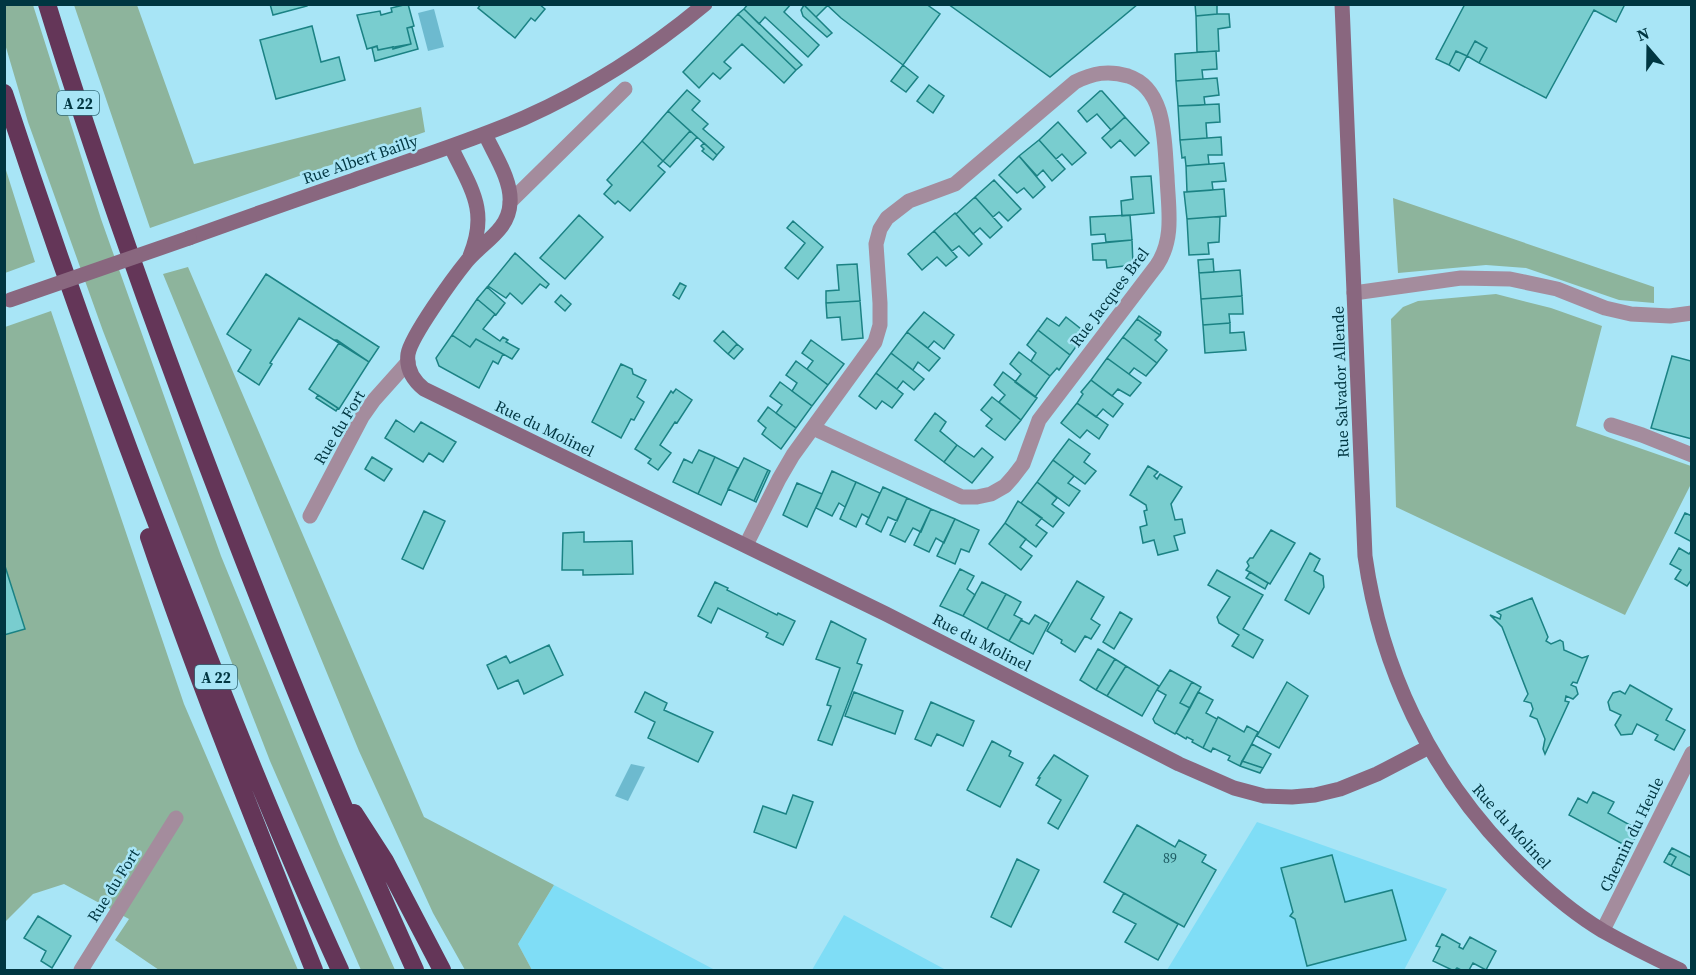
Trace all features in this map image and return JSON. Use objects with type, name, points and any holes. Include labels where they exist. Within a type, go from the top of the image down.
[{"type":"highway","name":"A 22","points":[[47,4],[80,110],[159,336],[263,611],[332,783],[415,970]]},
{"type":"highway","name":"A 22","points":[[4,93],[103,380],[218,683],[340,970]]},
{"type":"highway","points":[[103,380],[140,510],[180,628],[236,776],[314,970]]},
{"type":"highway","points":[[332,783],[375,842],[442,970]]},
{"type":"main road","name":"Rue Albert Bailly","points":[[7,301],[485,134],[552,105],[601,78],[666,36],[705,4]]},
{"type":"main road","name":"Rue Salvador Allende","points":[[1342,4],[1365,556],[1379,625],[1397,683],[1429,747]]},
{"type":"main road","points":[[408,362],[408,353],[416,334],[469,259],[499,230],[507,217],[510,201],[504,175],[485,134]]},
{"type":"main road","points":[[452,147],[477,207],[478,233],[469,259]]},
{"type":"main road","name":"Rue du Molinel","points":[[408,362],[410,374],[415,382],[424,389],[886,614],[1220,783],[1249,793],[1276,797],[1315,795],[1340,789],[1377,774],[1429,747],[1472,812],[1539,883],[1603,930],[1680,970]]},
{"type":"street","name":"Rue Jacques Brel","points":[[746,545],[779,479],[813,428],[875,342],[880,326],[876,244],[880,229],[887,218],[909,201],[955,184],[1075,82],[1088,75],[1103,72],[1120,73],[1136,79],[1147,87],[1156,102],[1161,117],[1170,232],[1168,243],[1157,265],[1039,420],[1023,464],[1005,486],[991,494],[962,497],[813,428]]},
{"type":"street","points":[[510,201],[625,89]]},
{"type":"street","points":[[1354,292],[1461,278],[1499,278],[1557,289],[1605,308],[1631,314],[1670,316],[1692,313]]},
{"type":"street","name":"Rue du Fort","points":[[310,516],[362,417],[408,362]]},
{"type":"street","points":[[1611,425],[1692,455]]},
{"type":"street","name":"Chemin du Heule","points":[[1603,930],[1692,753]]},
{"type":"street","name":"Rue du Fort","points":[[81,970],[176,818]]},
{"type":"shaded area","points":[[434,9],[444,47],[428,51],[418,13]]},
{"type":"shaded area","points":[[631,764],[645,767],[628,801],[615,796]]},
{"type":"shaded area","points":[[1257,822],[1447,889],[1404,970],[1167,970]]},
{"type":"shaded area","points":[[554,885],[715,970],[532,970],[518,944]]},
{"type":"shaded area","points":[[844,915],[946,970],[812,970]]},
{"type":"green space","points":[[4,5],[33,5],[101,219],[221,556],[339,844],[395,970],[361,970],[270,761],[103,331],[28,122],[5,44]]},
{"type":"green space","points":[[74,5],[137,5],[194,164],[421,107],[425,132],[150,228]]},
{"type":"green space","points":[[5,167],[35,262],[4,273]]},
{"type":"green space","points":[[1393,198],[1654,287],[1654,303],[1619,300],[1526,268],[1486,265],[1398,273]]},
{"type":"green space","points":[[188,267],[424,817],[554,885],[518,944],[532,970],[465,970],[433,913],[359,751],[163,274]]},
{"type":"green space","points":[[1496,294],[1551,308],[1602,326],[1576,426],[1691,466],[1691,484],[1625,615],[1396,507],[1391,319],[1403,307],[1418,301]]},
{"type":"green space","points":[[51,311],[184,704],[298,970],[159,970],[115,940],[129,919],[64,884],[33,894],[5,922],[5,327]]},
{"type":"building","points":[[270,4],[307,4],[307,6],[273,15]]},
{"type":"building","points":[[408,4],[414,26],[407,28],[411,44],[393,49],[393,47],[378,50],[377,46],[367,49],[357,15],[380,11],[381,15],[392,12],[391,8]]},
{"type":"building","points":[[481,4],[539,4],[545,9],[535,21],[531,18],[515,38],[478,8]]},
{"type":"building","points":[[748,4],[791,4],[784,12],[819,45],[808,57],[765,17],[759,24],[744,9]]},
{"type":"building","points":[[803,4],[826,4],[827,6],[816,17]]},
{"type":"building","points":[[826,4],[926,4],[940,14],[903,65]]},
{"type":"building","points":[[948,4],[1138,4],[1050,77]]},
{"type":"building","points":[[1195,4],[1217,4],[1217,14],[1196,16]]},
{"type":"building","points":[[1465,4],[1625,4],[1616,22],[1594,10],[1546,98],[1479,63],[1487,48],[1475,41],[1467,56],[1456,51],[1449,65],[1436,59]]},
{"type":"building","points":[[804,5],[832,33],[827,37],[803,16],[801,10]]},
{"type":"building","points":[[744,9],[802,65],[796,70],[738,14]]},
{"type":"building","points":[[738,14],[796,70],[784,83],[742,44],[724,62],[731,68],[720,79],[713,73],[699,88],[683,72]]},
{"type":"building","points":[[1229,14],[1230,27],[1218,29],[1219,51],[1197,52],[1196,16]]},
{"type":"building","points":[[312,26],[321,62],[339,57],[345,80],[276,99],[260,40]]},
{"type":"building","points":[[412,27],[418,49],[375,61],[372,48],[377,46],[378,50],[411,44],[407,28]]},
{"type":"building","points":[[1475,41],[1487,48],[1479,63],[1467,56]]},
{"type":"building","points":[[1216,51],[1217,69],[1202,70],[1203,79],[1176,81],[1175,54]]},
{"type":"building","points":[[1456,51],[1467,56],[1459,71],[1449,65]]},
{"type":"building","points":[[903,65],[918,77],[906,92],[891,81]]},
{"type":"building","points":[[1217,78],[1219,95],[1204,97],[1205,105],[1178,106],[1176,81]]},
{"type":"building","points":[[929,85],[944,96],[933,113],[917,101]]},
{"type":"building","points":[[687,90],[700,101],[692,110],[708,124],[703,129],[724,147],[717,155],[668,111]]},
{"type":"building","points":[[1100,91],[1125,117],[1111,130],[1097,114],[1087,122],[1078,111]]},
{"type":"building","points":[[1219,104],[1220,122],[1206,123],[1207,138],[1180,140],[1178,106]]},
{"type":"building","points":[[668,111],[690,131],[663,161],[642,141]]},
{"type":"building","points":[[1125,117],[1149,143],[1135,156],[1120,140],[1111,148],[1102,138]]},
{"type":"building","points":[[1058,122],[1086,153],[1072,165],[1062,154],[1056,159],[1039,140]]},
{"type":"building","points":[[690,131],[697,137],[670,167],[663,161]]},
{"type":"building","points":[[1221,137],[1222,155],[1208,155],[1209,164],[1186,166],[1185,157],[1182,158],[1180,140]]},
{"type":"building","points":[[1039,140],[1065,169],[1052,181],[1043,170],[1037,176],[1019,156]]},
{"type":"building","points":[[642,141],[663,161],[658,166],[665,172],[630,211],[618,201],[615,204],[604,194],[612,185],[607,180]]},
{"type":"building","points":[[704,143],[717,155],[713,160],[702,151],[704,149],[701,146]]},
{"type":"building","points":[[1019,156],[1045,187],[1033,198],[1024,188],[1017,193],[999,175]]},
{"type":"building","points":[[1224,163],[1226,181],[1212,182],[1213,190],[1187,192],[1186,166]]},
{"type":"building","points":[[1151,176],[1154,213],[1122,216],[1121,201],[1133,199],[1131,177]]},
{"type":"building","points":[[994,180],[1021,209],[1008,221],[999,212],[993,217],[975,197]]},
{"type":"building","points":[[1224,189],[1226,216],[1187,219],[1184,192]]},
{"type":"building","points":[[975,197],[1002,227],[990,238],[980,228],[973,234],[956,214]]},
{"type":"building","points":[[955,213],[982,244],[969,256],[959,246],[952,251],[934,231]]},
{"type":"building","points":[[579,215],[603,237],[565,279],[540,258]]},
{"type":"building","points":[[1130,215],[1132,240],[1106,242],[1105,234],[1091,235],[1090,217]]},
{"type":"building","points":[[1220,217],[1219,242],[1208,243],[1209,254],[1189,255],[1187,219]]},
{"type":"building","points":[[793,221],[823,247],[798,279],[785,268],[805,243],[787,228]]},
{"type":"building","points":[[934,231],[957,257],[946,266],[937,257],[922,270],[908,254]]},
{"type":"building","points":[[1132,240],[1133,265],[1107,268],[1106,260],[1093,260],[1092,244]]},
{"type":"building","points":[[515,253],[549,284],[546,288],[540,284],[522,304],[510,293],[506,298],[488,286]]},
{"type":"building","points":[[1213,259],[1214,272],[1199,273],[1198,260]]},
{"type":"building","points":[[857,264],[860,301],[826,303],[826,291],[839,290],[837,265]]},
{"type":"building","points":[[1240,270],[1242,296],[1201,299],[1199,273]]},
{"type":"building","points":[[266,274],[379,347],[369,362],[299,318],[270,363],[272,364],[259,385],[238,371],[251,350],[227,334]]},
{"type":"building","points":[[680,283],[686,286],[679,299],[673,295]]},
{"type":"building","points":[[487,287],[505,303],[496,315],[477,299]]},
{"type":"building","points":[[561,295],[571,304],[565,311],[555,302]]},
{"type":"building","points":[[1242,296],[1243,314],[1229,314],[1230,323],[1203,325],[1201,299]]},
{"type":"building","points":[[477,299],[495,314],[483,329],[500,341],[503,337],[508,340],[506,342],[519,349],[512,359],[476,339],[470,347],[452,335]]},
{"type":"building","points":[[860,301],[863,338],[842,340],[840,317],[827,318],[826,303]]},
{"type":"building","points":[[924,312],[954,335],[944,349],[934,341],[928,348],[907,332]]},
{"type":"building","points":[[1139,316],[1161,332],[1160,335],[1137,319]]},
{"type":"building","points":[[1066,317],[1086,333],[1070,355],[1038,330],[1047,318],[1059,326]]},
{"type":"building","points":[[1137,319],[1160,335],[1155,340],[1167,350],[1157,363],[1123,337]]},
{"type":"building","points":[[1230,323],[1230,333],[1244,332],[1246,350],[1205,353],[1203,325]]},
{"type":"building","points":[[1038,330],[1070,355],[1059,370],[1057,368],[1050,376],[1031,361],[1036,353],[1027,345]]},
{"type":"building","points":[[723,331],[737,344],[728,354],[714,341]]},
{"type":"building","points":[[907,332],[940,358],[929,371],[918,362],[913,370],[891,353]]},
{"type":"building","points":[[452,335],[470,347],[476,339],[503,354],[498,364],[493,361],[479,388],[439,366],[436,358]]},
{"type":"building","points":[[1123,337],[1157,363],[1146,376],[1134,368],[1129,374],[1107,358]]},
{"type":"building","points":[[334,340],[337,340],[369,362],[339,409],[309,389],[339,343]]},
{"type":"building","points":[[811,340],[844,364],[828,385],[807,369],[813,361],[802,353]]},
{"type":"building","points":[[737,344],[743,349],[734,359],[728,354]]},
{"type":"building","points":[[1019,352],[1050,376],[1035,397],[1015,382],[1021,374],[1010,364]]},
{"type":"building","points":[[891,353],[924,379],[914,390],[903,381],[897,389],[876,373]]},
{"type":"building","points":[[1672,356],[1691,361],[1692,439],[1651,428]]},
{"type":"building","points":[[1107,358],[1141,383],[1130,396],[1118,389],[1112,396],[1091,380]]},
{"type":"building","points":[[796,361],[828,385],[812,406],[792,391],[797,383],[786,375]]},
{"type":"building","points":[[621,364],[632,369],[633,374],[646,380],[637,397],[644,402],[634,420],[631,419],[621,438],[592,422]]},
{"type":"building","points":[[1003,372],[1037,398],[1021,420],[999,402],[1005,395],[994,385]]},
{"type":"building","points":[[876,373],[903,394],[892,408],[882,401],[876,409],[859,396]]},
{"type":"building","points":[[1091,380],[1123,404],[1113,417],[1103,409],[1096,417],[1077,403],[1083,394],[1081,392]]},
{"type":"building","points":[[780,382],[812,406],[796,428],[776,413],[782,405],[770,396]]},
{"type":"building","points":[[676,389],[692,400],[660,445],[671,453],[658,470],[648,463],[651,459],[635,449],[671,391],[673,393]]},
{"type":"building","points":[[318,395],[338,408],[336,411],[316,398]]},
{"type":"building","points":[[992,397],[1021,420],[1005,440],[986,426],[992,419],[981,410]]},
{"type":"building","points":[[1077,403],[1108,425],[1099,439],[1087,430],[1080,438],[1061,423]]},
{"type":"building","points":[[768,407],[796,428],[781,449],[762,434],[766,428],[758,421]]},
{"type":"building","points":[[935,413],[946,422],[940,431],[957,445],[944,462],[915,440]]},
{"type":"building","points":[[396,420],[414,432],[421,422],[456,442],[443,462],[429,453],[423,462],[385,438]]},
{"type":"building","points":[[1069,439],[1090,454],[1084,462],[1096,471],[1085,484],[1053,460]]},
{"type":"building","points":[[957,445],[974,457],[982,448],[993,457],[972,483],[944,462]]},
{"type":"building","points":[[699,450],[715,457],[698,494],[673,482],[684,459],[692,463]]},
{"type":"building","points":[[372,457],[392,469],[384,481],[365,469]]},
{"type":"building","points":[[715,457],[738,468],[721,505],[698,494]]},
{"type":"building","points":[[744,458],[768,470],[754,501],[728,489]]},
{"type":"building","points":[[1053,460],[1074,476],[1068,483],[1080,491],[1069,506],[1037,482]]},
{"type":"building","points":[[1148,466],[1158,472],[1154,476],[1157,479],[1160,474],[1182,487],[1171,504],[1175,520],[1182,519],[1185,533],[1174,536],[1178,550],[1158,555],[1154,540],[1143,543],[1140,527],[1147,525],[1144,511],[1147,510],[1146,505],[1130,495]]},
{"type":"building","points":[[768,470],[770,471],[756,502],[754,501]]},
{"type":"building","points":[[832,471],[856,482],[845,507],[839,503],[832,516],[816,508]]},
{"type":"building","points":[[856,482],[880,493],[869,518],[862,514],[856,527],[840,519]]},
{"type":"building","points":[[1037,482],[1057,498],[1052,504],[1064,513],[1053,527],[1021,503]]},
{"type":"building","points":[[797,483],[822,494],[807,527],[783,515]]},
{"type":"building","points":[[883,487],[907,498],[897,521],[888,517],[881,532],[866,524]]},
{"type":"building","points":[[907,498],[931,509],[921,532],[913,528],[905,542],[890,535]]},
{"type":"building","points":[[1018,501],[1042,518],[1036,525],[1047,533],[1036,547],[1005,523]]},
{"type":"building","points":[[931,509],[955,519],[944,543],[936,538],[929,552],[914,545]]},
{"type":"building","points":[[424,511],[445,521],[423,569],[402,559]]},
{"type":"building","points":[[1685,513],[1692,516],[1692,542],[1675,533]]},
{"type":"building","points":[[955,519],[979,530],[969,552],[961,549],[955,564],[937,556]]},
{"type":"building","points":[[1005,523],[1026,539],[1020,547],[1032,556],[1021,570],[989,544]]},
{"type":"building","points":[[1271,530],[1295,543],[1270,584],[1246,570],[1249,566],[1247,562],[1253,558]]},
{"type":"building","points":[[584,532],[584,542],[632,541],[633,574],[583,575],[583,570],[562,570],[563,533]]},
{"type":"building","points":[[1679,548],[1689,554],[1692,550],[1692,579],[1687,586],[1675,579],[1681,570],[1670,564]]},
{"type":"building","points":[[1310,553],[1320,559],[1314,571],[1323,576],[1324,587],[1309,614],[1285,600]]},
{"type":"building","points":[[4,563],[25,629],[4,635]]},
{"type":"building","points":[[960,569],[974,576],[967,589],[975,595],[963,616],[940,606]]},
{"type":"building","points":[[1217,570],[1263,595],[1243,629],[1263,640],[1253,658],[1232,646],[1239,635],[1219,623],[1217,617],[1230,597],[1208,585]]},
{"type":"building","points":[[1250,572],[1268,583],[1265,589],[1246,578]]},
{"type":"building","points":[[1077,581],[1104,597],[1091,619],[1100,625],[1091,639],[1085,636],[1075,652],[1061,643],[1062,640],[1047,631]]},
{"type":"building","points":[[715,582],[777,615],[778,613],[795,621],[783,645],[766,637],[768,633],[718,608],[711,623],[698,616]]},
{"type":"building","points":[[982,582],[1006,594],[987,629],[963,616]]},
{"type":"building","points":[[1006,594],[1021,602],[1014,615],[1022,619],[1009,641],[987,629]]},
{"type":"building","points":[[1532,598],[1548,637],[1546,641],[1551,644],[1560,640],[1563,642],[1564,650],[1582,658],[1588,656],[1577,683],[1573,682],[1571,685],[1576,687],[1578,694],[1573,699],[1566,696],[1565,701],[1569,702],[1545,754],[1543,749],[1545,739],[1537,719],[1530,716],[1533,709],[1531,703],[1524,701],[1528,694],[1502,627],[1490,615],[1500,619],[1501,615],[1497,612]]},
{"type":"building","points":[[1120,612],[1132,619],[1114,649],[1103,642]]},
{"type":"building","points":[[1035,615],[1049,623],[1033,654],[1009,641],[1021,620],[1029,624]]},
{"type":"building","points":[[831,621],[866,639],[857,663],[862,665],[832,745],[818,740],[831,706],[827,705],[840,668],[816,659]]},
{"type":"building","points":[[549,645],[563,675],[524,694],[518,680],[498,689],[487,665],[506,656],[510,663]]},
{"type":"building","points":[[1098,649],[1115,659],[1096,690],[1080,680]]},
{"type":"building","points":[[1115,659],[1126,666],[1107,696],[1096,690]]},
{"type":"building","points":[[1126,666],[1159,686],[1142,716],[1107,696]]},
{"type":"building","points":[[1170,670],[1192,682],[1180,703],[1190,708],[1175,734],[1155,723],[1153,719],[1166,695],[1157,690]]},
{"type":"building","points":[[1192,682],[1201,687],[1190,708],[1180,703]]},
{"type":"building","points":[[1287,682],[1308,696],[1279,748],[1257,736]]},
{"type":"building","points":[[1630,685],[1672,709],[1666,720],[1685,730],[1674,750],[1655,740],[1658,735],[1637,724],[1632,734],[1621,735],[1615,725],[1621,715],[1610,710],[1608,702],[1613,693],[1620,691],[1625,694]]},
{"type":"building","points":[[645,692],[667,703],[664,710],[713,732],[698,762],[648,738],[655,722],[635,712]]},
{"type":"building","points":[[854,692],[903,711],[895,734],[845,716]]},
{"type":"building","points":[[1198,692],[1213,700],[1206,713],[1217,719],[1203,748],[1192,742],[1193,740],[1176,733]]},
{"type":"building","points":[[931,702],[974,721],[963,746],[937,734],[931,746],[915,739]]},
{"type":"building","points":[[1218,717],[1244,732],[1247,726],[1258,732],[1240,766],[1228,760],[1230,756],[1213,748],[1211,752],[1203,748]]},
{"type":"building","points":[[992,741],[1011,751],[1009,756],[1023,763],[1000,807],[967,790]]},
{"type":"building","points":[[1252,744],[1271,754],[1263,768],[1242,761]]},
{"type":"building","points":[[1054,755],[1088,776],[1058,829],[1048,823],[1061,800],[1036,785],[1040,778],[1038,778]]},
{"type":"building","points":[[1242,761],[1263,768],[1260,773],[1240,766]]},
{"type":"building","points":[[1593,792],[1614,802],[1608,813],[1639,830],[1630,848],[1569,815],[1578,798],[1587,803]]},
{"type":"building","points":[[793,795],[813,802],[796,848],[754,832],[763,806],[786,814]]},
{"type":"building","points":[[1137,825],[1175,847],[1179,840],[1206,855],[1202,862],[1216,870],[1184,927],[1104,882]]},
{"type":"building","points":[[1672,848],[1692,858],[1691,876],[1671,866],[1676,857],[1669,853]]},
{"type":"building","points":[[1669,853],[1676,857],[1671,866],[1664,862]]},
{"type":"building","points":[[1332,855],[1345,902],[1392,890],[1406,940],[1307,966],[1295,919],[1290,916],[1293,912],[1281,868]]},
{"type":"building","points":[[1017,859],[1039,870],[1011,927],[991,917]]},
{"type":"building","points":[[1124,893],[1178,924],[1158,960],[1125,942],[1136,924],[1113,912]]},
{"type":"building","points":[[38,916],[71,936],[52,968],[41,961],[46,951],[24,938]]},
{"type":"building","points":[[1442,934],[1460,944],[1459,947],[1463,949],[1470,937],[1496,951],[1486,970],[1473,963],[1469,970],[1457,968],[1452,970],[1433,961],[1440,947],[1436,946]]}]
